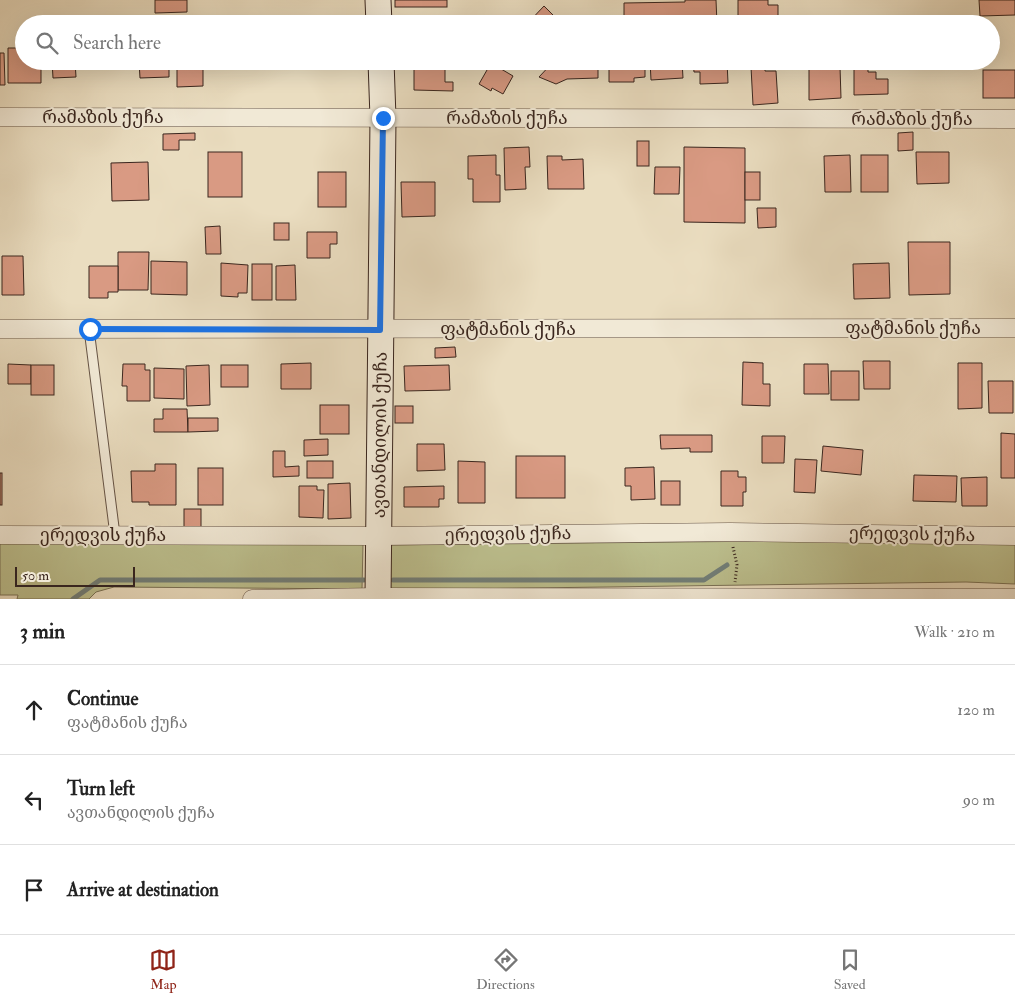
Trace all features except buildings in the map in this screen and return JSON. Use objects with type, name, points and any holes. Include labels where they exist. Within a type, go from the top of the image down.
[{"type":"street","points":[[378,0],[379,15]]},
{"type":"street","name":"ავთანდილის ქუჩა","points":[[378,598],[383,118],[381,70]]},
{"type":"street","name":"რამაზის ქუჩა","points":[[0,117],[1015,120]]},
{"type":"street","name":"ფატმანის ქუჩა","points":[[0,329],[1015,328]]},
{"type":"street","name":"ერედვის ქუჩა","points":[[0,535],[380,536],[730,532],[1015,536]]},
{"type":"street","points":[[252,599],[1015,598]]},
{"type":"lane","points":[[90,329],[115,535]]},
{"type":"path","points":[[730,532],[737,566],[732,598]]},
{"type":"green space","points":[[775,541],[1015,542],[1015,584],[966,582],[388,590],[391,545]]},
{"type":"green space","points":[[0,543],[363,544],[362,589],[114,587],[96,592],[89,599],[17,599],[18,595],[0,595]]},
{"type":"waterway","points":[[393,580],[704,580],[727,565]]},
{"type":"waterway","points":[[73,599],[100,580],[364,580]]},
{"type":"route","points":[[90,329],[380,330],[383,118]]}]
